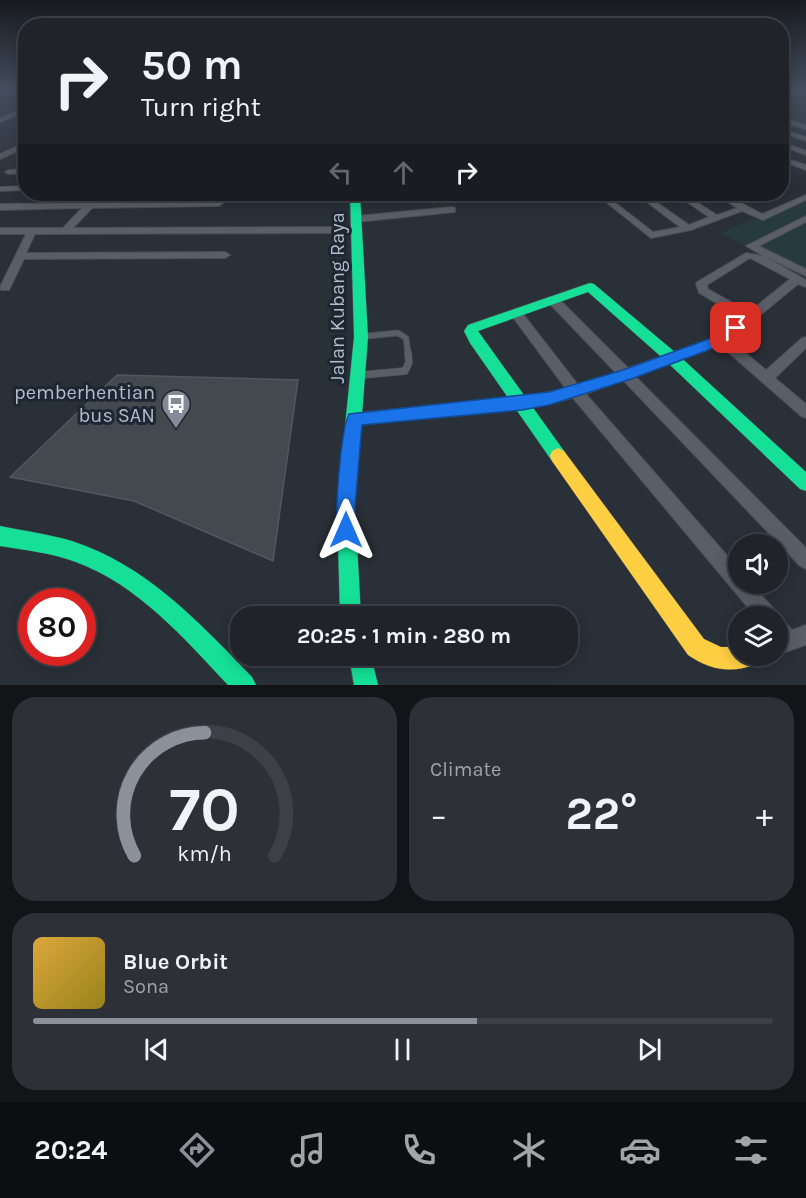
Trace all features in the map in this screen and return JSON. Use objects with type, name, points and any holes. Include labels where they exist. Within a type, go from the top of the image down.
[{"type":"main road","name":"Jalan Kubang Raya","points":[[351,606],[346,506],[361,337],[355,201]]},
{"type":"main road","points":[[728,661],[713,658],[696,647],[475,340],[471,331],[473,328],[590,287],[671,357],[806,483]]},
{"type":"main road","points":[[0,536],[80,554],[114,569],[151,592],[244,685]]},
{"type":"main road","points":[[362,666],[366,685]]},
{"type":"street","points":[[789,122],[806,127]]},
{"type":"street","points":[[789,133],[806,139]]},
{"type":"street","points":[[789,147],[806,153]]},
{"type":"street","points":[[0,157],[18,148]]},
{"type":"street","points":[[789,162],[806,168]]},
{"type":"street","points":[[789,167],[795,164]]},
{"type":"street","points":[[0,189],[18,188]]},
{"type":"street","points":[[734,201],[763,217],[806,197]]},
{"type":"street","points":[[65,231],[93,201]]},
{"type":"street","points":[[0,207],[219,203],[219,201]]},
{"type":"street","points":[[609,201],[651,235],[688,228],[738,210]]},
{"type":"street","points":[[650,201],[688,228]]},
{"type":"street","points":[[690,201],[716,218]]},
{"type":"street","points":[[0,231],[356,224],[452,210]]},
{"type":"street","points":[[803,274],[751,246],[806,219]]},
{"type":"street","points":[[5,288],[32,231]]},
{"type":"street","points":[[20,256],[225,255]]},
{"type":"street","points":[[749,317],[703,291],[701,284],[748,255],[803,274]]},
{"type":"street","points":[[354,419],[522,403],[576,392],[722,340],[803,274]]},
{"type":"street","points":[[553,300],[806,560]]},
{"type":"street","points":[[516,313],[576,392],[728,571]]},
{"type":"street","points":[[722,340],[806,412]]},
{"type":"street","points":[[766,378],[806,341]]},
{"type":"street","points":[[748,594],[758,606]]},
{"type":"lane","points":[[359,375],[405,371],[410,362],[406,338],[398,333],[361,337]]},
{"type":"green space","points":[[806,197],[806,274],[720,233]]},
{"type":"building","name":"pemberhentian bus SAN","points":[[117,375],[298,380],[273,561],[134,501],[10,477]]},
{"type":"traffic: fast","points":[[351,606],[346,506],[361,337],[355,201]]},
{"type":"traffic: fast","points":[[558,456],[475,340],[471,331],[473,328],[590,287],[671,357],[806,483]]},
{"type":"traffic: fast","points":[[0,536],[41,543],[81,554],[128,578],[170,610],[244,685]]},
{"type":"traffic: fast","points":[[362,666],[366,685]]},
{"type":"traffic: slow","points":[[558,456],[696,647],[708,655],[728,659]]},
{"type":"place","name":"pemberhentian bus SAN","points":[[176,430]]},
{"type":"route","points":[[346,530],[354,419],[549,399],[626,375],[722,340],[736,328]]}]
